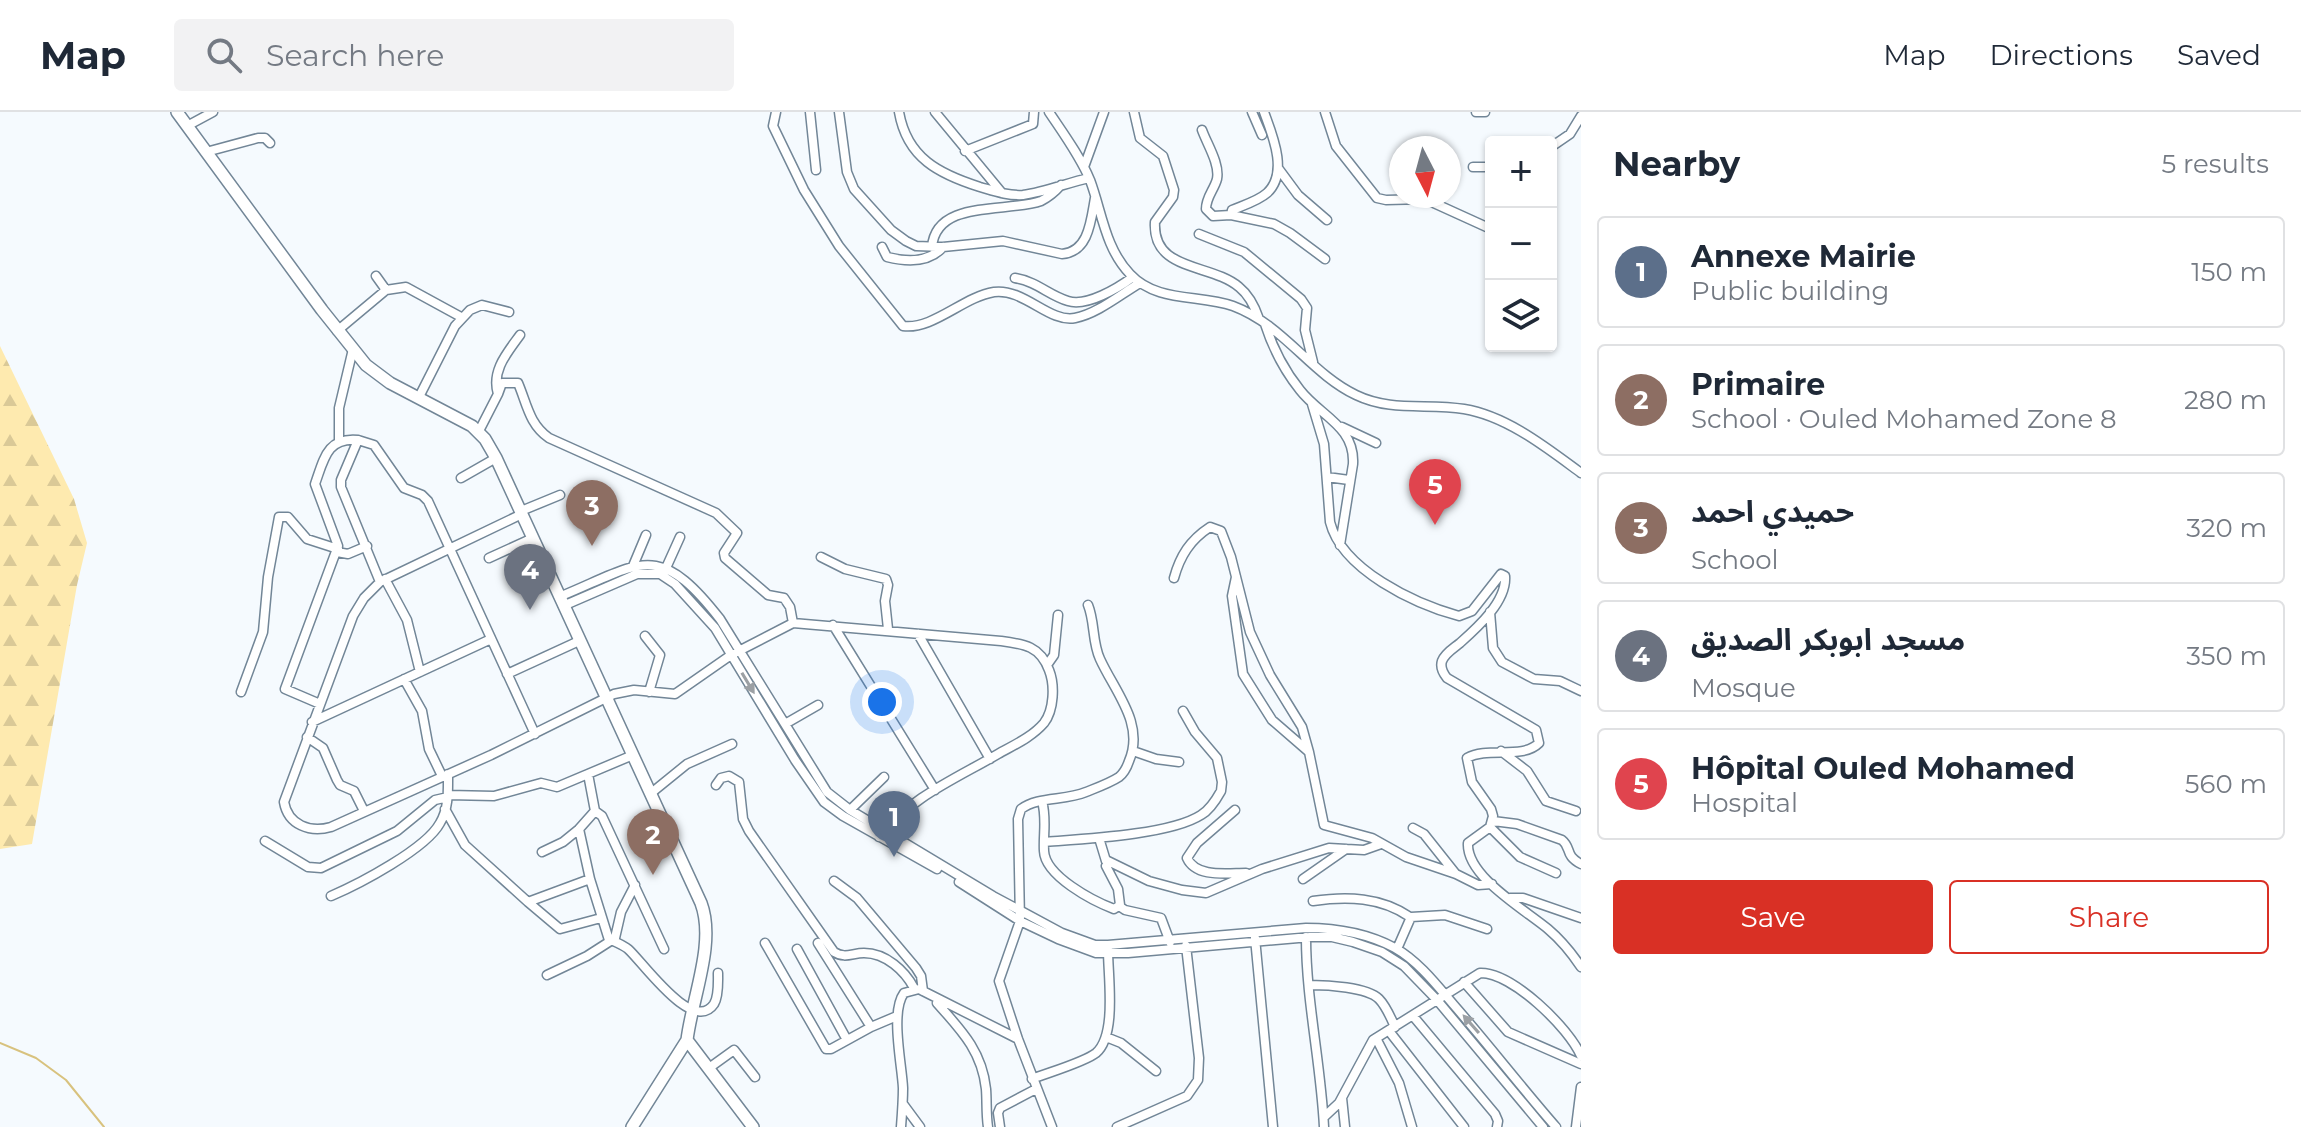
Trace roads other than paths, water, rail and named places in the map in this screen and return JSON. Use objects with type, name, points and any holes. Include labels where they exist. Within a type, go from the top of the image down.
[{"type":"main road","points":[[177,112],[337,331],[370,369],[479,431],[496,458],[696,890],[706,920],[706,942],[687,1040],[632,1127]]},
{"type":"main road","points":[[687,1040],[753,1127]]},
{"type":"street","points":[[187,126],[213,112]]},
{"type":"street","points":[[776,112],[773,126],[804,190],[839,246],[903,326],[923,324],[974,297],[1003,292],[1021,297],[1061,318],[1077,318],[1137,280]]},
{"type":"street","points":[[810,112],[816,170]]},
{"type":"street","points":[[839,112],[847,172],[854,189],[891,230],[916,246],[943,247],[1003,241],[1062,254],[1071,253],[1082,245],[1086,237],[1096,197]]},
{"type":"street","points":[[899,112],[909,142],[925,162],[951,178],[1003,194],[1026,194],[1089,178]]},
{"type":"street","points":[[935,112],[1003,194]]},
{"type":"street","points":[[965,151],[1033,124],[1034,112]]},
{"type":"street","points":[[1049,112],[1084,167],[1113,249],[1137,280],[1165,294],[1228,304],[1262,321],[1342,387],[1373,402],[1465,409],[1527,436],[1581,473]]},
{"type":"street","points":[[1084,167],[1104,112]]},
{"type":"street","points":[[1134,112],[1140,138],[1163,156],[1174,190],[1173,197],[1155,222],[1158,244],[1175,260],[1238,285],[1251,301],[1284,368],[1312,404],[1342,426],[1376,443]]},
{"type":"street","points":[[1252,112],[1262,135]]},
{"type":"street","points":[[1264,112],[1278,167],[1298,195],[1327,220]]},
{"type":"street","points":[[1325,112],[1336,146],[1377,198],[1425,199],[1485,226]]},
{"type":"street","points":[[1557,143],[1570,134],[1581,116]]},
{"type":"street","points":[[1202,130],[1217,172],[1206,209],[1213,216],[1231,215],[1274,224],[1325,259]]},
{"type":"street","points":[[206,152],[258,138],[265,138],[270,143]]},
{"type":"street","points":[[1231,215],[1232,210],[1265,195],[1271,189],[1278,167]]},
{"type":"street","points":[[1473,167],[1485,167]]},
{"type":"street","points":[[932,247],[936,229],[947,220],[967,212],[1041,201],[1062,185]]},
{"type":"street","points":[[1199,234],[1253,258],[1306,304],[1305,330],[1313,363]]},
{"type":"street","points":[[882,247],[887,257],[915,260],[931,257],[943,247]]},
{"type":"street","points":[[376,276],[386,290]]},
{"type":"street","points":[[1015,278],[1034,282],[1065,301],[1076,303],[1137,280]]},
{"type":"street","points":[[337,331],[386,290],[406,287],[461,317]]},
{"type":"street","points":[[419,397],[461,317],[482,305],[509,312]]},
{"type":"street","points":[[498,394],[497,373],[520,335]]},
{"type":"street","points":[[320,704],[287,692],[286,687],[338,551],[337,538],[314,486],[327,455],[339,440],[339,408],[353,349]]},
{"type":"street","points":[[479,431],[502,383],[518,383],[531,418],[549,438],[716,513],[737,533],[724,557],[762,590],[784,598],[790,607],[793,623]]},
{"type":"street","points":[[1312,404],[1324,444],[1332,529],[1348,555],[1373,576],[1398,591],[1459,616],[1472,611],[1504,574],[1504,590],[1490,612],[1471,634],[1449,652],[1441,664],[1447,678],[1539,734],[1539,743],[1532,749],[1473,754],[1466,761],[1472,782],[1491,809],[1492,824],[1520,857],[1556,873]]},
{"type":"street","points":[[1340,545],[1353,456],[1342,426]]},
{"type":"street","points":[[339,440],[358,440],[374,445],[404,488],[425,497],[535,734]]},
{"type":"street","points":[[358,440],[341,483],[382,580],[407,620],[420,672]]},
{"type":"street","points":[[461,478],[496,458]]},
{"type":"street","points":[[1327,477],[1349,480]]},
{"type":"street","points":[[560,495],[382,580],[364,598],[353,616],[284,802],[290,817],[305,828],[321,830],[535,734],[605,698],[621,692],[675,694],[736,652],[793,623],[888,629],[1029,645],[1039,652],[1052,678],[1052,698],[1045,721],[1033,733],[916,801],[881,834]]},
{"type":"street","points":[[1330,513],[1343,515]]},
{"type":"street","points":[[241,692],[263,630],[268,577],[279,517],[288,517],[310,540],[346,555],[367,546]]},
{"type":"street","points":[[1174,578],[1185,551],[1198,535],[1210,527],[1221,531],[1250,632],[1270,675],[1302,727],[1324,825],[1361,834],[1406,857],[1482,886],[1492,884]]},
{"type":"street","points":[[633,566],[646,535]]},
{"type":"street","points":[[666,568],[680,537]]},
{"type":"street","points":[[489,558],[533,538]]},
{"type":"street","points":[[821,557],[845,569],[886,579],[888,629]]},
{"type":"street","points":[[561,602],[633,566],[654,564],[666,568],[707,604],[795,760],[824,802],[843,816],[1080,940],[1108,950],[1329,928],[1354,932],[1397,949],[1424,972],[1543,1127]]},
{"type":"street","points":[[561,602],[626,577],[644,572],[660,574],[700,608],[736,652],[823,787],[881,834],[1020,921],[1096,953],[1170,942],[1186,944]]},
{"type":"street","points":[[1236,577],[1232,596],[1243,674],[1272,720],[1309,752]]},
{"type":"street","points":[[1052,1127],[999,981],[1020,921],[1018,819],[1022,807],[1076,796],[1115,779],[1125,770],[1133,751],[1133,724],[1098,654],[1088,605]]},
{"type":"street","points":[[1490,612],[1493,648],[1502,662],[1534,679],[1560,681],[1581,691]]},
{"type":"street","points":[[1047,665],[1054,655],[1058,615]]},
{"type":"street","points":[[833,625],[935,790]]},
{"type":"street","points":[[918,634],[990,759]]},
{"type":"street","points":[[645,636],[660,655],[649,692]]},
{"type":"street","points":[[312,722],[491,639]]},
{"type":"street","points":[[507,674],[579,641]]},
{"type":"street","points":[[331,896],[355,885],[420,844],[438,827],[445,809],[448,796],[445,775],[429,749],[422,711],[404,679]]},
{"type":"street","points":[[785,724],[818,705]]},
{"type":"street","points":[[1044,842],[1099,838],[1185,823],[1203,814],[1220,794],[1222,782],[1217,758],[1195,732],[1183,711]]},
{"type":"street","points":[[307,737],[323,748],[340,785],[354,791],[364,811]]},
{"type":"street","points":[[650,794],[687,764],[732,744]]},
{"type":"street","points":[[1133,751],[1156,759],[1179,762]]},
{"type":"street","points":[[1501,751],[1527,771],[1546,801],[1576,811]]},
{"type":"street","points":[[265,841],[308,867],[321,868],[397,831],[432,803],[448,796],[494,796],[541,783],[560,786],[633,755]]},
{"type":"street","points":[[588,774],[595,811],[602,816],[664,949]]},
{"type":"street","points":[[716,785],[721,778],[729,776],[739,782],[745,824],[834,952],[843,956],[868,953],[877,956],[903,971],[919,990],[934,999],[1018,1039]]},
{"type":"street","points":[[850,810],[884,777]]},
{"type":"street","points":[[1042,801],[1046,815],[1046,863],[1053,873],[1111,908],[1119,906],[1161,918],[1170,942]]},
{"type":"street","points":[[445,809],[465,845],[560,929],[601,918]]},
{"type":"street","points":[[1235,810],[1197,843],[1188,853],[1188,862],[1206,872],[1251,873]]},
{"type":"street","points":[[542,852],[563,842],[595,811]]},
{"type":"street","points":[[1581,864],[1570,857],[1562,840],[1517,824],[1492,824],[1467,847],[1471,861],[1492,884],[1567,947],[1581,967]]},
{"type":"street","points":[[1413,828],[1424,834],[1456,874]]},
{"type":"street","points":[[579,829],[606,937],[629,950],[658,984],[691,1010],[704,1010],[714,1004],[718,973]]},
{"type":"street","points":[[1099,838],[1120,896],[1119,906]]},
{"type":"street","points":[[1106,861],[1149,881],[1206,893],[1251,873],[1329,848],[1369,850],[1381,844]]},
{"type":"street","points":[[1303,879],[1347,849]]},
{"type":"street","points":[[528,902],[590,879]]},
{"type":"street","points":[[834,881],[857,898],[916,968],[921,976],[919,990]]},
{"type":"street","points":[[547,975],[587,956],[615,938],[621,912],[635,885]]},
{"type":"street","points":[[1313,901],[1356,898],[1395,908],[1410,917],[1445,915],[1487,929]]},
{"type":"street","points":[[1509,898],[1523,898],[1581,918]]},
{"type":"street","points":[[1397,949],[1410,917]]},
{"type":"street","points":[[1255,937],[1332,937],[1382,952],[1441,997],[1556,1127]]},
{"type":"street","points":[[1255,937],[1273,1127]]},
{"type":"street","points":[[1306,937],[1324,1127]]},
{"type":"street","points":[[765,943],[829,1051],[897,1016]]},
{"type":"street","points":[[818,943],[871,1027]]},
{"type":"street","points":[[1117,1127],[1187,1096],[1198,1080],[1199,1058],[1186,944]]},
{"type":"street","points":[[1567,947],[1581,950]]},
{"type":"street","points":[[797,949],[847,1040]]},
{"type":"street","points":[[1000,1127],[1000,1108],[1034,1084],[1091,1056],[1106,1037],[1109,1011],[1108,950]]},
{"type":"street","points":[[1324,1117],[1342,1098],[1362,1057],[1376,1038],[1480,973],[1489,973],[1520,990],[1555,1021],[1581,1056]]},
{"type":"street","points":[[1464,982],[1508,1032],[1581,1064]]},
{"type":"street","points":[[1310,985],[1330,985],[1373,995],[1385,1007],[1392,1029],[1464,1127]]},
{"type":"street","points":[[901,1127],[903,1103],[897,1016],[901,998],[919,990]]},
{"type":"street","points":[[934,999],[966,1035],[979,1058],[986,1089],[988,1127]]},
{"type":"street","points":[[1413,1016],[1495,1114],[1497,1127]]},
{"type":"street","points":[[1106,1037],[1121,1043],[1156,1071]]},
{"type":"street","points":[[1376,1038],[1399,1083],[1412,1127]]},
{"type":"street","points":[[709,1068],[734,1050],[755,1077]]},
{"type":"street","points":[[1576,1127],[1581,1087]]},
{"type":"street","points":[[1342,1098],[1345,1127]]},
{"type":"street","points":[[903,1103],[920,1127]]},
{"type":"waterway","points":[[0,1043],[36,1058],[66,1080],[104,1127]]},
{"type":"place","name":"Hôpital Ouled Mohamed","points":[[1435,525]]},
{"type":"place","name":"حميدي احمد","points":[[592,546]]},
{"type":"place","name":"مسجد ابوبكر الصديق","points":[[530,610]]},
{"type":"place","name":"Annexe Mairie","points":[[894,857]]},
{"type":"place","name":"Primaire","points":[[653,875]]}]
